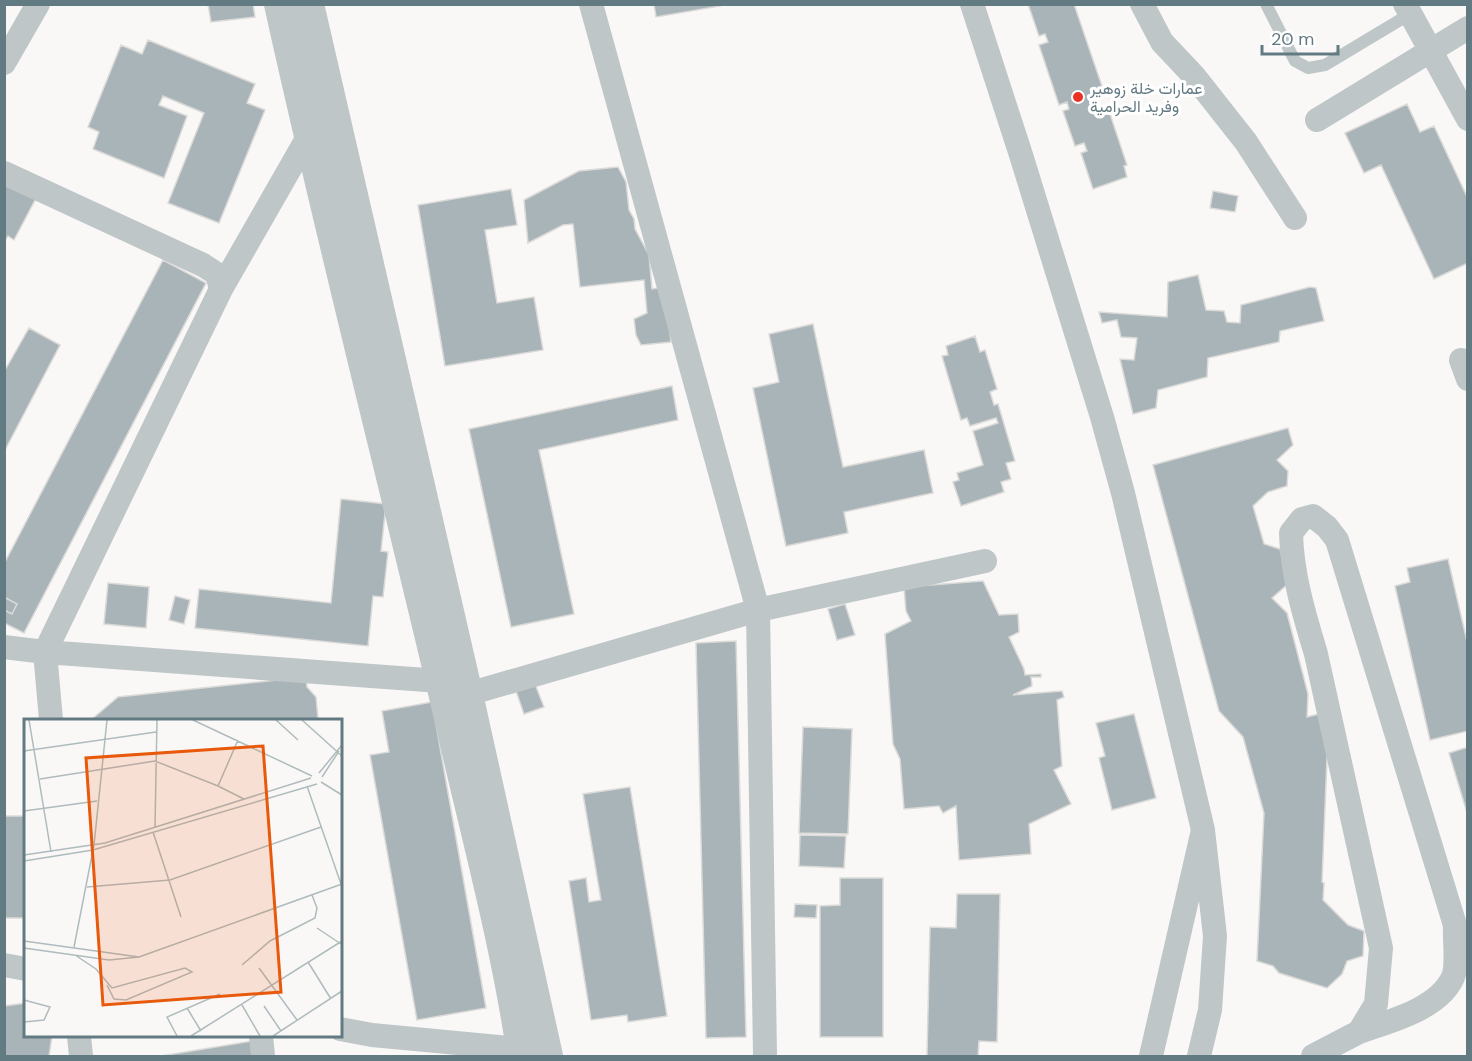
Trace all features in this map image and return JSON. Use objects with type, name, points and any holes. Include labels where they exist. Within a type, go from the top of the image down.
[{"type":"street","points":[[4,63],[38,4]]},
{"type":"street","points":[[279,4],[308,137],[440,681],[510,984],[533,1055]]},
{"type":"street","points":[[309,4],[468,694],[533,1055]]},
{"type":"street","points":[[591,4],[758,610],[765,1056]]},
{"type":"street","points":[[972,4],[1102,417],[1126,505],[1203,830],[1215,936],[1210,1010],[1199,1056]]},
{"type":"street","points":[[1142,4],[1162,42],[1194,76],[1246,142],[1295,218]]},
{"type":"street","points":[[1407,9],[1467,119]]},
{"type":"street","points":[[1317,120],[1467,28]]},
{"type":"street","points":[[51,719],[45,652],[221,290],[308,137]]},
{"type":"street","points":[[4,173],[203,265],[217,274],[221,290]]},
{"type":"street","points":[[1313,1056],[1359,1032],[1407,1015],[1442,995],[1454,975],[1455,925],[1337,540],[1314,516],[1302,519],[1291,533],[1292,559],[1302,609],[1316,654],[1381,948],[1376,1004],[1359,1032]]},
{"type":"street","points":[[468,694],[758,610],[985,561]]},
{"type":"street","points":[[4,647],[440,681]]},
{"type":"street","points":[[1151,1056],[1203,830]]},
{"type":"street","points":[[4,965],[24,969]]},
{"type":"street","points":[[342,1029],[533,1055]]},
{"type":"street","points":[[79,1037],[81,1056]]},
{"type":"street","points":[[261,1037],[263,1056]]},
{"type":"lane","points":[[1266,4],[1296,62],[1308,68],[1325,65],[1407,9]]},
{"type":"building","points":[[208,4],[253,4],[255,17],[211,22]]},
{"type":"building","points":[[654,4],[719,4],[720,6],[656,17]]},
{"type":"building","name":"عمارات خلة زوهير وفريد الحرامية","points":[[1028,4],[1074,4],[1105,95],[1094,99],[1099,115],[1109,111],[1127,165],[1124,166],[1127,177],[1093,189],[1081,153],[1087,151],[1084,143],[1075,146],[1063,111],[1069,109],[1067,102],[1059,105],[1039,45],[1048,42],[1045,34],[1039,36]]},
{"type":"building","points":[[148,40],[255,84],[247,103],[265,110],[219,223],[168,203],[204,113],[163,96],[159,105],[187,116],[164,178],[93,149],[99,132],[88,127],[121,45],[142,54]]},
{"type":"building","points":[[1407,104],[1420,132],[1434,126],[1468,199],[1468,263],[1434,279],[1381,165],[1364,173],[1345,133]]},
{"type":"building","points":[[4,162],[44,183],[14,240],[8,236],[4,242]]},
{"type":"building","points":[[618,167],[626,182],[629,210],[634,219],[635,229],[649,255],[652,289],[665,287],[671,342],[641,345],[636,335],[634,319],[647,313],[644,280],[580,287],[573,224],[563,225],[528,243],[524,200],[579,171]]},
{"type":"building","points":[[511,189],[517,225],[485,230],[497,303],[534,297],[543,350],[445,366],[418,205]]},
{"type":"building","points":[[1213,191],[1238,196],[1235,212],[1210,208]]},
{"type":"building","points":[[163,260],[206,283],[24,633],[4,623],[4,564]]},
{"type":"building","points":[[1198,275],[1206,310],[1224,311],[1227,322],[1240,323],[1241,305],[1310,287],[1316,288],[1324,321],[1280,331],[1279,342],[1208,358],[1207,377],[1158,390],[1156,408],[1133,414],[1120,359],[1134,360],[1137,338],[1121,337],[1117,320],[1102,323],[1099,312],[1167,317],[1168,282]]},
{"type":"building","points":[[813,324],[843,467],[924,450],[933,493],[844,512],[848,533],[786,546],[753,388],[779,382],[769,334]]},
{"type":"building","points":[[29,328],[60,345],[4,452],[4,372]]},
{"type":"building","points":[[975,336],[980,352],[985,350],[997,389],[990,392],[994,405],[998,404],[1015,461],[1006,463],[1011,479],[1001,482],[1004,492],[961,506],[953,482],[959,480],[957,473],[983,465],[973,431],[998,423],[996,418],[970,426],[967,418],[961,420],[942,356],[948,355],[946,346]]},
{"type":"building","points":[[672,386],[678,420],[539,450],[574,614],[511,627],[469,429]]},
{"type":"building","points":[[1288,428],[1293,445],[1277,460],[1288,471],[1287,486],[1268,492],[1253,506],[1264,544],[1280,549],[1289,583],[1272,598],[1287,613],[1308,694],[1307,717],[1323,713],[1328,733],[1323,900],[1348,925],[1364,931],[1363,956],[1347,961],[1342,974],[1327,988],[1279,973],[1273,966],[1257,961],[1264,813],[1243,737],[1219,711],[1153,465]]},
{"type":"building","points":[[341,499],[386,504],[381,551],[388,552],[383,597],[373,596],[368,646],[195,628],[199,589],[331,603]]},
{"type":"building","points":[[1448,559],[1468,646],[1468,731],[1430,740],[1395,586],[1410,582],[1407,568]]},
{"type":"building","points":[[983,581],[999,615],[1018,614],[1019,632],[1009,637],[1025,675],[1041,674],[1041,677],[1031,677],[1032,686],[1013,695],[1062,691],[1064,697],[1057,700],[1062,766],[1054,770],[1071,804],[1029,824],[1031,854],[959,860],[956,806],[943,813],[939,806],[904,809],[900,759],[893,744],[885,634],[911,621],[906,611],[904,587]]},
{"type":"building","points":[[108,583],[149,587],[146,628],[104,624]]},
{"type":"building","points":[[175,596],[190,600],[184,624],[169,620]]},
{"type":"building","points":[[4,597],[17,604],[12,614],[4,610]]},
{"type":"building","points":[[845,604],[855,635],[837,640],[828,609]]},
{"type":"building","points":[[736,641],[746,1037],[706,1038],[696,643]]},
{"type":"building","points":[[306,677],[307,687],[316,697],[318,718],[92,719],[118,697]]},
{"type":"building","points":[[535,684],[544,707],[524,714],[516,691]]},
{"type":"building","points":[[432,702],[486,1008],[417,1020],[370,755],[389,752],[382,711]]},
{"type":"building","points":[[1134,714],[1156,798],[1112,810],[1099,758],[1105,756],[1096,723]]},
{"type":"building","points":[[803,727],[852,729],[848,834],[799,833]]},
{"type":"building","points":[[1468,747],[1468,816],[1449,753]]},
{"type":"building","points":[[630,787],[667,1016],[628,1022],[627,1015],[591,1020],[569,881],[586,878],[589,902],[601,900],[583,794]]},
{"type":"building","points":[[4,816],[24,816],[24,918],[4,918]]},
{"type":"building","points":[[800,835],[846,836],[844,868],[799,866]]},
{"type":"building","points":[[840,878],[883,878],[883,1037],[820,1037],[820,906],[840,905]]},
{"type":"building","points":[[957,894],[1000,894],[997,1042],[979,1041],[978,1056],[927,1056],[930,927],[956,928]]},
{"type":"building","points":[[795,904],[817,905],[816,918],[794,917]]},
{"type":"building","points":[[24,1003],[24,1037],[52,1037],[49,1056],[4,1056],[4,1006]]},
{"type":"building","points":[[252,1041],[254,1056],[161,1056]]},
{"type":"place","name":"عمارات خلة زوهير وفريد الحرامية","points":[[1078,97]]}]
